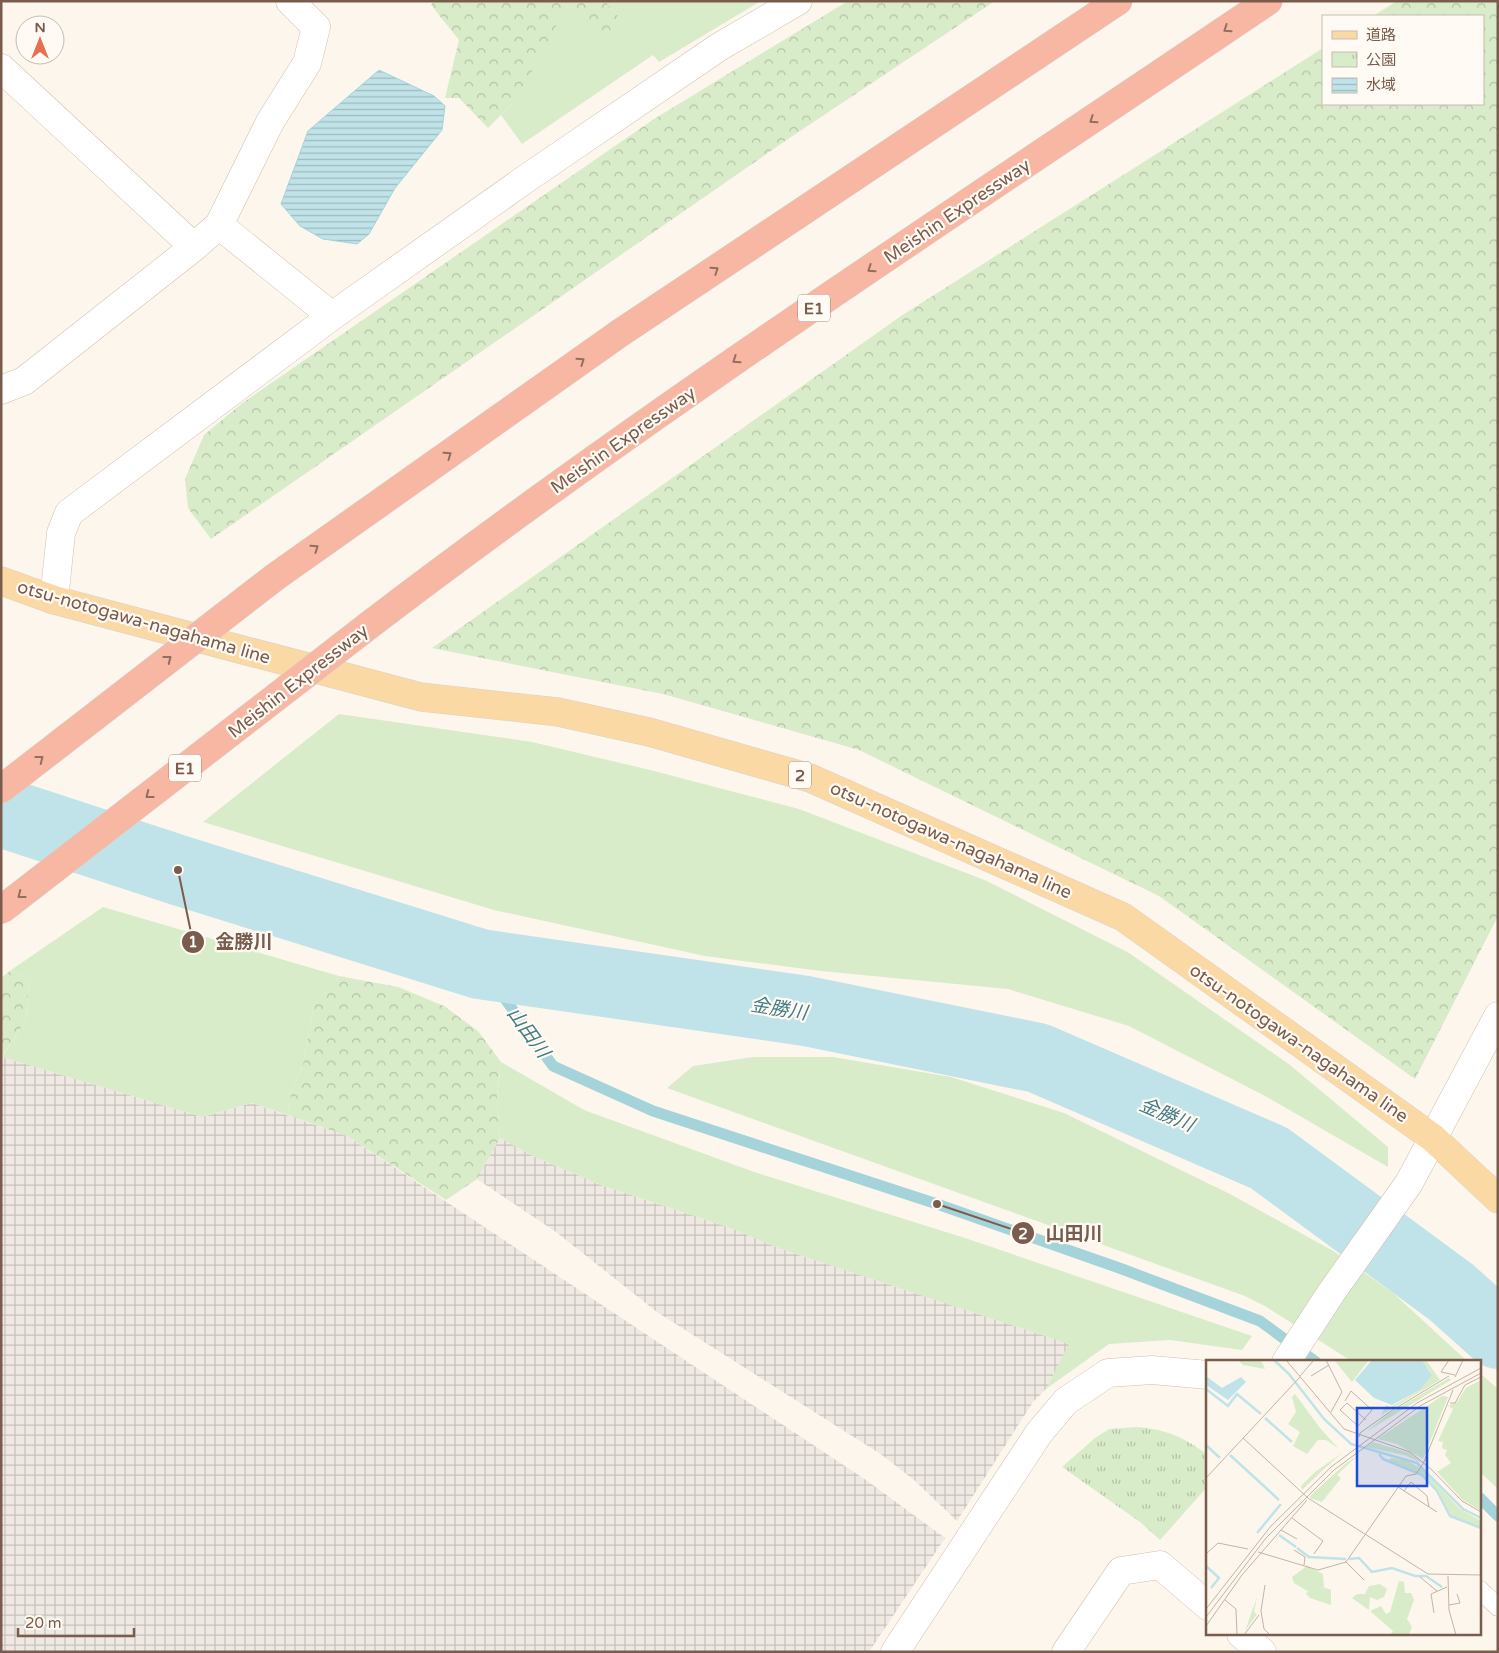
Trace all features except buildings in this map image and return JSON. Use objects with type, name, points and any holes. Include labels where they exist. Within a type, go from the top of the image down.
[{"type":"highway","points":[[1,789],[276,576],[620,333],[1118,1]]},
{"type":"highway","name":"Meishin Expressway","points":[[1,910],[462,554],[698,386],[1268,1]]},
{"type":"main road","name":"otsu-notogawa-nagahama line","points":[[1,581],[54,600],[421,697],[558,712],[649,732],[810,778],[1123,917],[1433,1138],[1498,1199]]},
{"type":"street","points":[[1,390],[24,381],[194,247],[219,225],[270,122],[307,63],[316,27],[290,1]]},
{"type":"street","points":[[54,600],[61,533],[69,512],[332,316],[527,178],[719,47],[798,1]]},
{"type":"street","points":[[1,68],[194,247]]},
{"type":"street","points":[[219,225],[332,316]]},
{"type":"street","points":[[1287,1360],[1409,1183],[1498,1016]]},
{"type":"street","points":[[895,1652],[1039,1433],[1066,1401],[1108,1373],[1152,1370],[1206,1375]]},
{"type":"street","points":[[1066,1652],[1121,1571],[1160,1565],[1206,1604]]},
{"type":"street","points":[[1243,1636],[1262,1652]]},
{"type":"lane","points":[[1482,1592],[1498,1607]]},
{"type":"shaded area","points":[[2,1057],[202,1117],[252,1103],[347,1136],[866,1480],[945,1538],[869,1652],[1,1652]]},
{"type":"shaded area","points":[[500,1138],[535,1157],[601,1185],[728,1227],[781,1249],[1070,1344],[1046,1389],[1033,1402],[957,1521],[914,1480],[882,1455],[657,1312],[556,1232],[477,1179]]},
{"type":"green space","points":[[434,1],[605,1],[625,24],[607,34],[567,6],[512,104],[488,128],[459,98],[445,98],[459,40],[431,5]]},
{"type":"green space","points":[[605,1],[761,1],[659,62],[653,55],[522,144],[501,115],[512,104],[567,6],[625,24]]},
{"type":"green space","points":[[848,1],[995,1],[791,137],[211,539],[188,508],[185,479],[204,435],[241,404],[654,119]]},
{"type":"green space","points":[[1397,1],[1498,1],[1498,916],[1415,1079],[1159,896],[859,750],[663,694],[432,648],[901,316],[1322,49],[1322,105],[1484,105],[1484,15],[1375,15]]},
{"type":"green space","points":[[339,714],[532,742],[650,770],[799,809],[987,881],[1129,953],[1290,1065],[1388,1147],[1388,1167],[1267,1097],[1129,1026],[1008,989],[821,971],[705,956],[494,910],[203,822]]},
{"type":"green space","points":[[103,907],[339,976],[314,1005],[303,1064],[291,1094],[288,1115],[252,1103],[202,1117],[2,1057],[26,1020],[29,980],[11,970]]},
{"type":"green space","points":[[11,970],[29,980],[26,1020],[1,1058],[1,978]]},
{"type":"green space","points":[[339,976],[398,987],[444,1006],[478,1031],[501,1062],[497,1098],[500,1138],[477,1179],[446,1200],[347,1136],[288,1115],[291,1094],[303,1064],[314,1005]]},
{"type":"green space","points":[[753,1057],[833,1057],[951,1077],[1064,1113],[1230,1194],[1335,1252],[1393,1293],[1466,1360],[1350,1360],[1265,1306],[1245,1296],[667,1088],[693,1066]]},
{"type":"green space","points":[[501,1062],[584,1110],[757,1173],[965,1238],[1252,1336],[1242,1350],[1170,1340],[1109,1344],[1046,1389],[1069,1344],[781,1249],[728,1227],[601,1185],[535,1157],[500,1138],[497,1098]]},
{"type":"green space","points":[[1482,1375],[1498,1389],[1498,1489],[1482,1474]]},
{"type":"green space","points":[[1137,1427],[1167,1432],[1191,1443],[1206,1454],[1206,1488],[1160,1540],[1140,1522],[1062,1467],[1095,1438],[1109,1429]]},
{"type":"water","points":[[379,70],[434,96],[445,106],[442,130],[395,188],[369,234],[357,244],[323,239],[300,226],[281,204],[308,131]]},
{"type":"waterway","name":"金勝川","points":[[1,812],[178,870],[480,964],[806,1011],[1038,1058],[1269,1158],[1451,1292],[1498,1334]]},
{"type":"waterway","name":"山田川","points":[[480,964],[553,1066],[653,1111],[937,1204],[1122,1269],[1260,1321],[1313,1360]]},
{"type":"waterway","name":"山田川","points":[[1482,1500],[1498,1516]]},
{"type":"place","name":"金勝川","points":[[178,870]]},
{"type":"place","name":"山田川","points":[[937,1204]]}]
